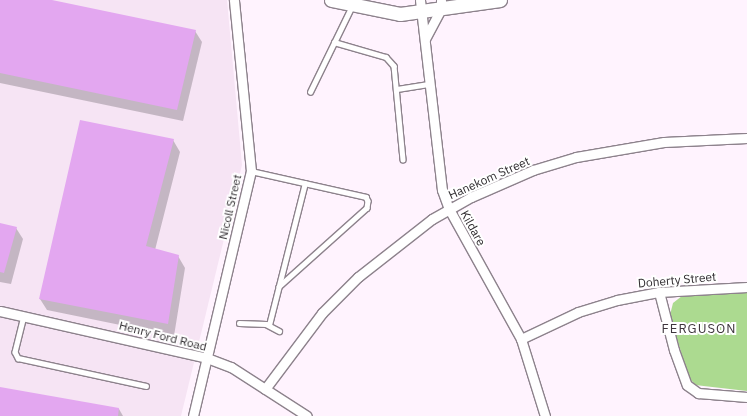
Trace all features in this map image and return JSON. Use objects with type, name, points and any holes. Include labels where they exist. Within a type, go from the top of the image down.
[{"type":"street","name":"Nicoll Street","points":[[193,416],[251,171],[234,0]]},
{"type":"street","points":[[331,0],[400,14],[420,6],[500,0]]},
{"type":"street","points":[[425,39],[441,5]]},
{"type":"street","name":"Kildare","points":[[420,6],[442,190],[449,209],[521,339],[545,416]]},
{"type":"street","name":"Hanekom Street","points":[[265,389],[322,313],[343,292],[406,238],[449,209],[503,182],[576,157],[664,142],[747,138]]},
{"type":"street","name":"Doherty Street","points":[[521,339],[578,312],[617,300],[659,292],[747,287]]},
{"type":"street","points":[[659,292],[674,350],[687,385],[698,393],[747,397]]},
{"type":"street","name":"Henry Ford Road","points":[[0,311],[207,358],[231,367],[307,416]]},
{"type":"lane","points":[[310,92],[352,4]]},
{"type":"lane","points":[[334,42],[391,61],[397,90],[402,160]]},
{"type":"lane","points":[[397,90],[430,84]]},
{"type":"lane","points":[[251,171],[366,197],[369,204],[279,287]]},
{"type":"lane","points":[[269,325],[305,183]]},
{"type":"lane","points":[[24,316],[15,352],[18,358],[146,386]]},
{"type":"lane","points":[[239,323],[269,325],[279,331]]},
{"type":"shaded area","points":[[0,0],[227,0],[242,165],[181,416],[0,416]]},
{"type":"green space","points":[[747,292],[747,391],[695,385],[688,376],[670,315],[673,303],[682,296]]},
{"type":"building","points":[[0,0],[52,0],[196,30],[177,110],[0,73]]},
{"type":"building","points":[[80,120],[174,139],[146,246],[179,255],[168,324],[39,299]]},
{"type":"building","points":[[0,223],[17,227],[4,273],[0,272]]},
{"type":"building","points":[[0,387],[119,408],[118,416],[0,416]]},
{"type":"district","name":"FERGUSON","points":[[699,329]]}]
